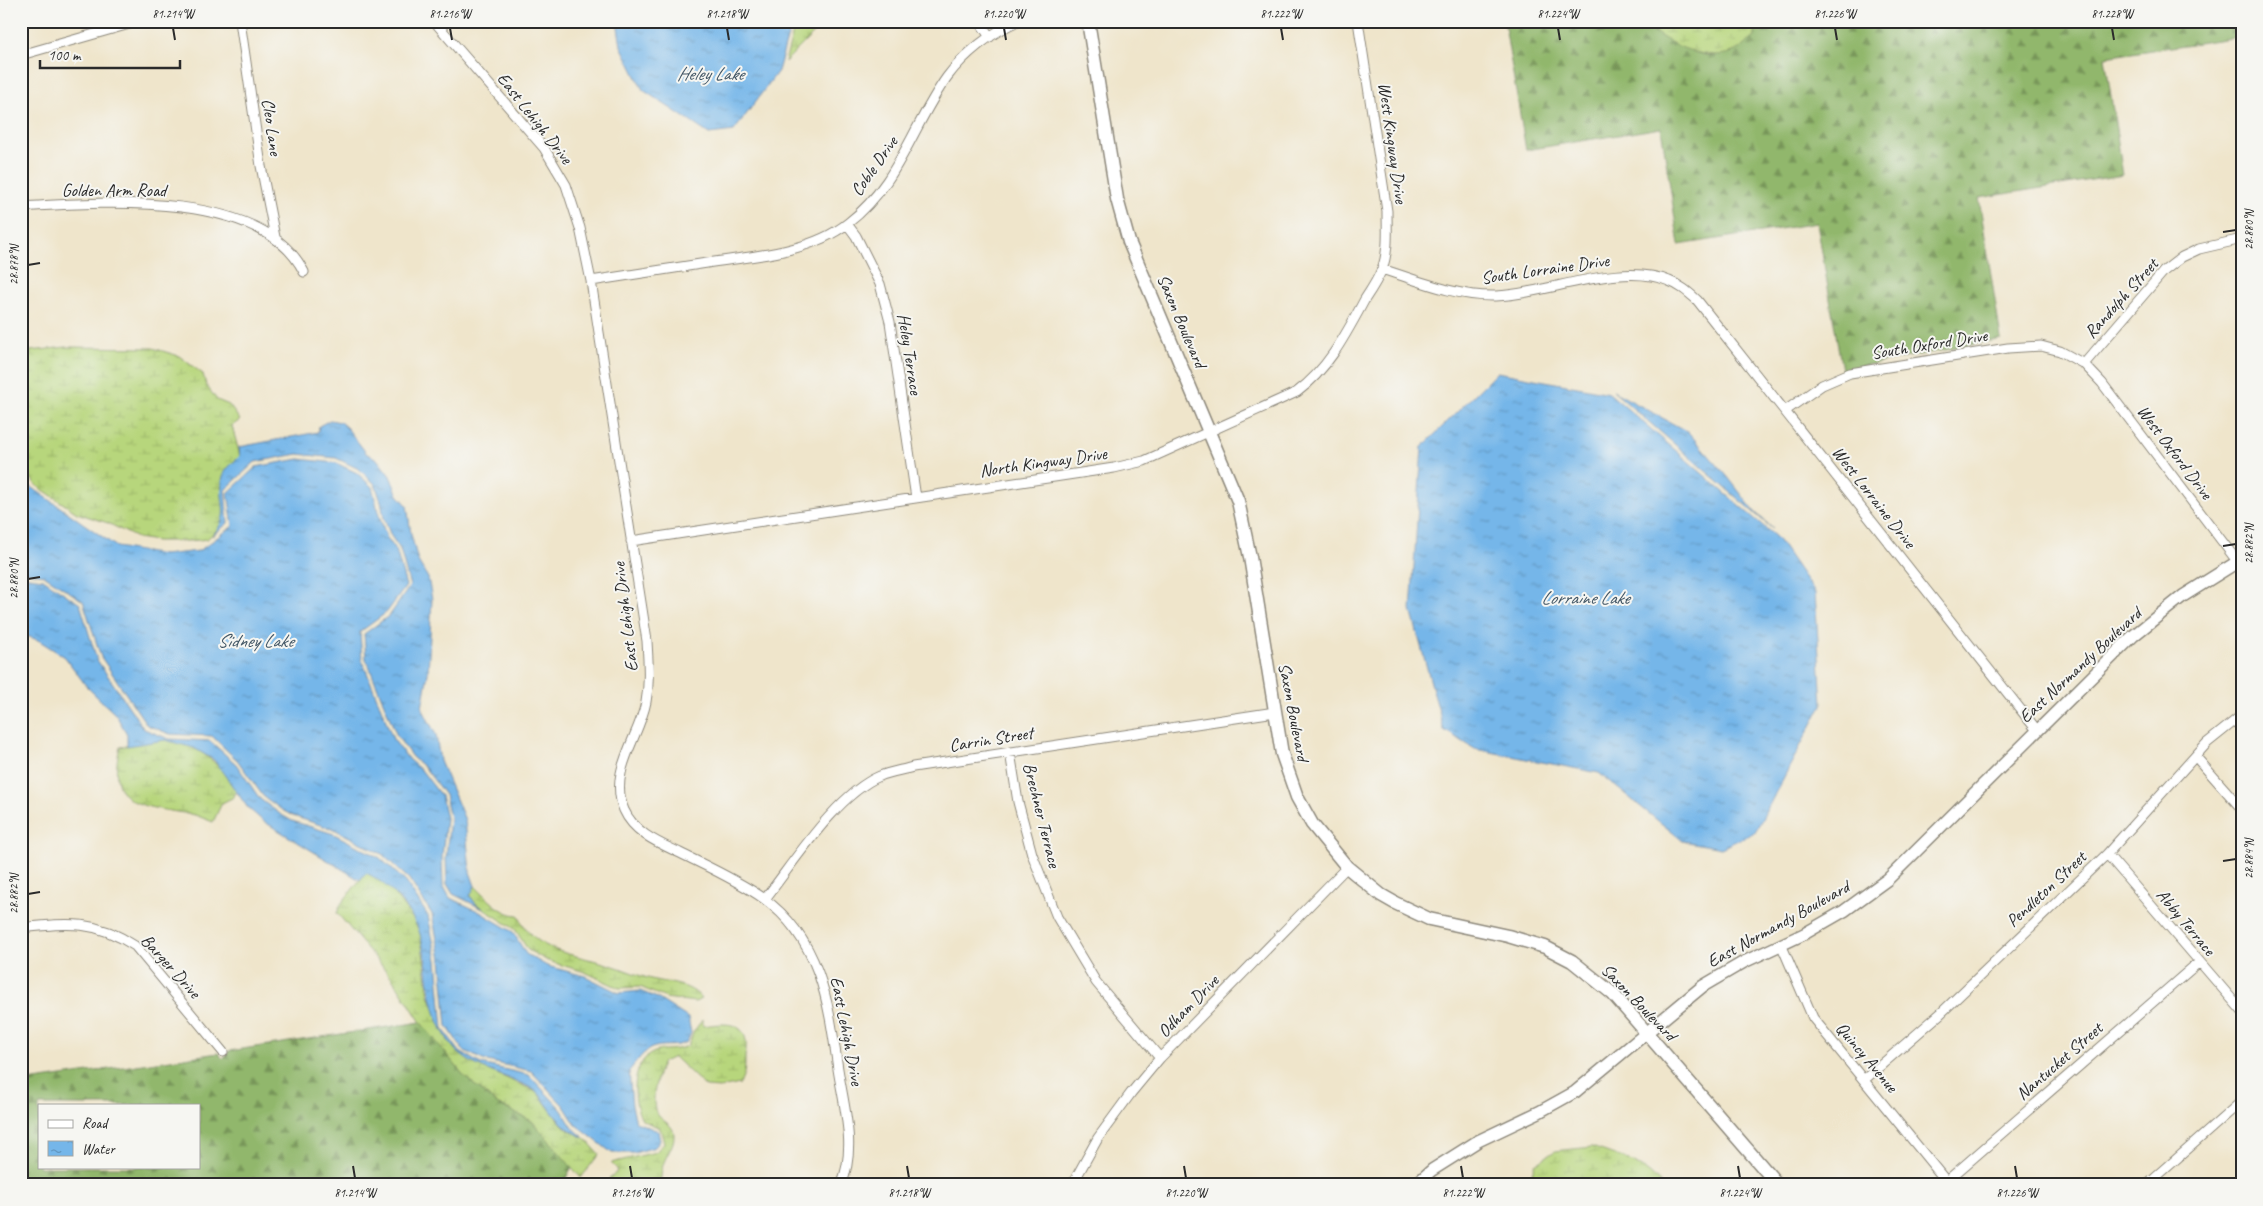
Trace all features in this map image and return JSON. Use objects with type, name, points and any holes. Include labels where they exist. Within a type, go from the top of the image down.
[{"type":"main road","name":"Saxon Boulevard","points":[[1088,21],[1117,199],[1129,242],[1238,501],[1243,518],[1282,754],[1297,797],[1312,824],[1347,867],[1381,895],[1428,918],[1508,936],[1546,947],[1572,961],[1613,994],[1778,1185]]},
{"type":"street","points":[[21,55],[140,21]]},
{"type":"street","name":"Cleo Lane","points":[[240,21],[261,166],[275,237]]},
{"type":"street","name":"East Lehigh Drive","points":[[434,21],[544,148],[566,185],[580,228],[591,281],[647,641],[649,671],[646,701],[640,725],[620,774],[619,791],[624,810],[635,827],[655,841],[743,885],[765,899],[801,938],[817,965],[828,1002],[848,1132],[848,1170],[841,1185]]},
{"type":"street","points":[[979,21],[990,37]]},
{"type":"street","name":"Coble Drive","points":[[591,281],[774,253],[816,241],[847,224],[876,198],[889,180],[948,76],[967,56],[990,37],[1004,27],[1018,21]]},
{"type":"street","name":"West Kingway Drive","points":[[1358,21],[1387,212],[1388,240],[1382,269]]},
{"type":"street","name":"Golden Arm Road","points":[[21,207],[123,202],[178,206],[240,220],[275,237],[297,258],[304,272]]},
{"type":"street","name":"Heley Terrace","points":[[847,224],[856,236],[880,284],[890,322],[916,498]]},
{"type":"street","name":"Randolph Street","points":[[2084,364],[2164,271],[2182,257],[2199,249],[2242,239]]},
{"type":"street","name":"North Kingway Drive","points":[[632,541],[1114,468],[1144,461],[1272,405],[1297,392],[1310,382],[1326,364],[1346,334],[1382,269]]},
{"type":"street","name":"South Lorraine Drive","points":[[1382,269],[1439,288],[1472,295],[1498,296],[1627,275],[1658,278],[1683,288]]},
{"type":"street","name":"West Lorraine Drive","points":[[1683,288],[1697,300],[2036,729]]},
{"type":"street","name":"South Oxford Drive","points":[[1785,411],[1822,385],[1850,373],[2008,348],[2041,346],[2060,351],[2084,364]]},
{"type":"street","name":"West Oxford Drive","points":[[2084,364],[2102,384],[2240,560]]},
{"type":"street","name":"East Normandy Boulevard","points":[[1415,1185],[1432,1170],[1478,1141],[1539,1112],[1575,1092],[1703,986],[1781,944],[1804,934],[1844,911],[1888,879],[2036,729],[2132,636],[2183,596],[2240,560]]},
{"type":"street","name":"Carrin Street","points":[[765,899],[839,804],[862,786],[880,776],[913,767],[1275,712]]},
{"type":"street","name":"Pendleton Street","points":[[1865,1079],[1940,1014],[2108,854],[2206,743],[2242,714]]},
{"type":"street","name":"Brechner Terrace","points":[[1010,752],[1018,802],[1032,854],[1057,917],[1096,982],[1160,1058]]},
{"type":"street","points":[[2195,756],[2242,809]]},
{"type":"street","name":"Abby Terrace","points":[[2108,854],[2198,962],[2242,1011]]},
{"type":"street","name":"Odham Drive","points":[[1072,1185],[1098,1138],[1160,1058],[1347,867]]},
{"type":"street","name":"Barger Drive","points":[[21,928],[64,923],[96,927],[116,933],[135,946],[223,1052]]},
{"type":"street","name":"Quincy Avenue","points":[[1781,944],[1813,1018],[1865,1079],[1944,1183]]},
{"type":"street","name":"Nantucket Street","points":[[1944,1183],[2198,962]]},
{"type":"street","points":[[2146,1185],[2242,1101]]},
{"type":"green space","points":[[796,21],[824,21],[824,23],[785,62]]},
{"type":"green space","points":[[1504,21],[1641,21],[1676,44],[1698,53],[1715,55],[1755,37],[1755,21],[2242,21],[2242,59],[2238,37],[2105,57],[2123,175],[1979,198],[2001,339],[1842,370],[1817,223],[1679,245],[1661,128],[1526,150]]},
{"type":"green space","points":[[1641,21],[1755,21],[1755,37],[1733,52],[1709,55],[1671,42]]},
{"type":"green space","points":[[67,347],[153,348],[179,356],[203,374],[206,385],[217,400],[229,405],[240,420],[232,426],[240,456],[223,477],[224,517],[219,528],[207,539],[157,541],[137,538],[108,523],[77,513],[36,485],[26,472],[21,462],[21,352]]},
{"type":"green space","points":[[158,740],[183,743],[194,748],[214,762],[229,780],[236,791],[234,797],[222,803],[213,822],[195,815],[158,809],[138,803],[131,800],[121,790],[116,772],[120,747]]},
{"type":"green space","points":[[366,872],[379,879],[390,889],[412,917],[420,932],[429,995],[448,1041],[458,1053],[475,1064],[537,1092],[567,1129],[585,1138],[599,1154],[581,1178],[532,1121],[497,1104],[465,1077],[422,1024],[393,979],[337,913],[341,904]]},
{"type":"green space","points":[[475,886],[500,909],[518,915],[535,938],[545,945],[568,954],[658,981],[685,987],[692,990],[702,999],[695,1002],[666,998],[640,987],[619,988],[585,972],[548,961],[528,950],[515,929],[476,904],[470,896]]},
{"type":"green space","points":[[703,1019],[703,1026],[723,1024],[735,1026],[744,1034],[746,1043],[745,1068],[740,1084],[720,1088],[706,1087],[674,1057],[663,1062],[656,1081],[654,1104],[660,1118],[671,1126],[674,1136],[673,1143],[663,1165],[660,1185],[615,1185],[609,1178],[616,1173],[617,1169],[611,1163],[656,1152],[664,1143],[660,1128],[642,1120],[636,1103],[635,1083],[641,1064],[655,1052],[688,1046],[694,1031]]},
{"type":"green space","points":[[421,1022],[465,1077],[497,1104],[532,1121],[572,1167],[562,1185],[21,1185],[21,1082],[218,1053],[223,1059],[229,1051]]},
{"type":"green space","points":[[1592,1147],[1638,1166],[1647,1171],[1661,1185],[1528,1185],[1535,1164],[1555,1151]]},
{"type":"water","name":"Heley Lake","points":[[617,21],[792,21],[778,71],[734,131],[709,134],[643,90],[621,46]]},
{"type":"water","name":"Lorraine Lake","points":[[1497,372],[1609,393],[1777,538],[1815,593],[1822,705],[1755,832],[1721,848],[1683,841],[1599,773],[1475,749],[1444,730],[1411,610],[1422,447]]},
{"type":"water","points":[[1613,391],[1688,432],[1727,476],[1755,512],[1773,529]]},
{"type":"water","points":[[330,420],[340,422],[367,454],[377,459],[390,476],[398,495],[407,505],[411,534],[418,561],[428,578],[432,599],[428,673],[422,708],[436,735],[440,761],[465,820],[470,872],[475,886],[470,896],[476,904],[489,912],[453,894],[447,884],[446,858],[450,818],[445,795],[425,768],[412,757],[397,736],[366,659],[364,634],[390,615],[410,586],[400,549],[391,536],[384,518],[375,484],[359,469],[336,458],[298,454],[255,462],[225,490],[228,523],[212,536],[222,522],[223,477],[228,467],[240,456],[239,447],[318,432],[319,426]]},
{"type":"water","name":"Sidney Lake","points":[[299,459],[336,463],[357,473],[372,487],[387,538],[396,550],[406,586],[387,612],[360,632],[362,660],[393,739],[409,760],[422,771],[441,796],[446,818],[442,857],[443,885],[450,898],[478,911],[513,932],[526,954],[547,966],[585,976],[619,993],[640,991],[657,998],[688,1018],[691,1033],[687,1042],[647,1050],[629,1071],[632,1106],[636,1122],[658,1131],[660,1141],[655,1147],[634,1153],[612,1153],[576,1125],[564,1106],[531,1071],[483,1060],[463,1050],[447,1026],[441,959],[432,914],[409,879],[382,854],[336,830],[293,816],[282,810],[263,796],[238,761],[212,736],[170,734],[147,725],[101,657],[83,601],[44,575],[21,571],[21,473],[27,484],[117,547],[163,555],[199,551],[233,526],[228,493],[256,467]]},
{"type":"water","points":[[21,576],[43,579],[80,604],[97,660],[144,729],[169,739],[210,741],[236,764],[260,799],[280,814],[292,821],[334,834],[380,858],[406,882],[428,916],[437,960],[443,1029],[460,1052],[481,1064],[529,1075],[561,1109],[573,1128],[585,1138],[564,1125],[536,1091],[465,1059],[448,1040],[435,1014],[417,925],[398,898],[382,883],[366,873],[360,880],[263,821],[248,808],[214,760],[194,748],[165,740],[127,746],[127,734],[116,715],[87,687],[65,657],[38,640],[21,634]]}]
